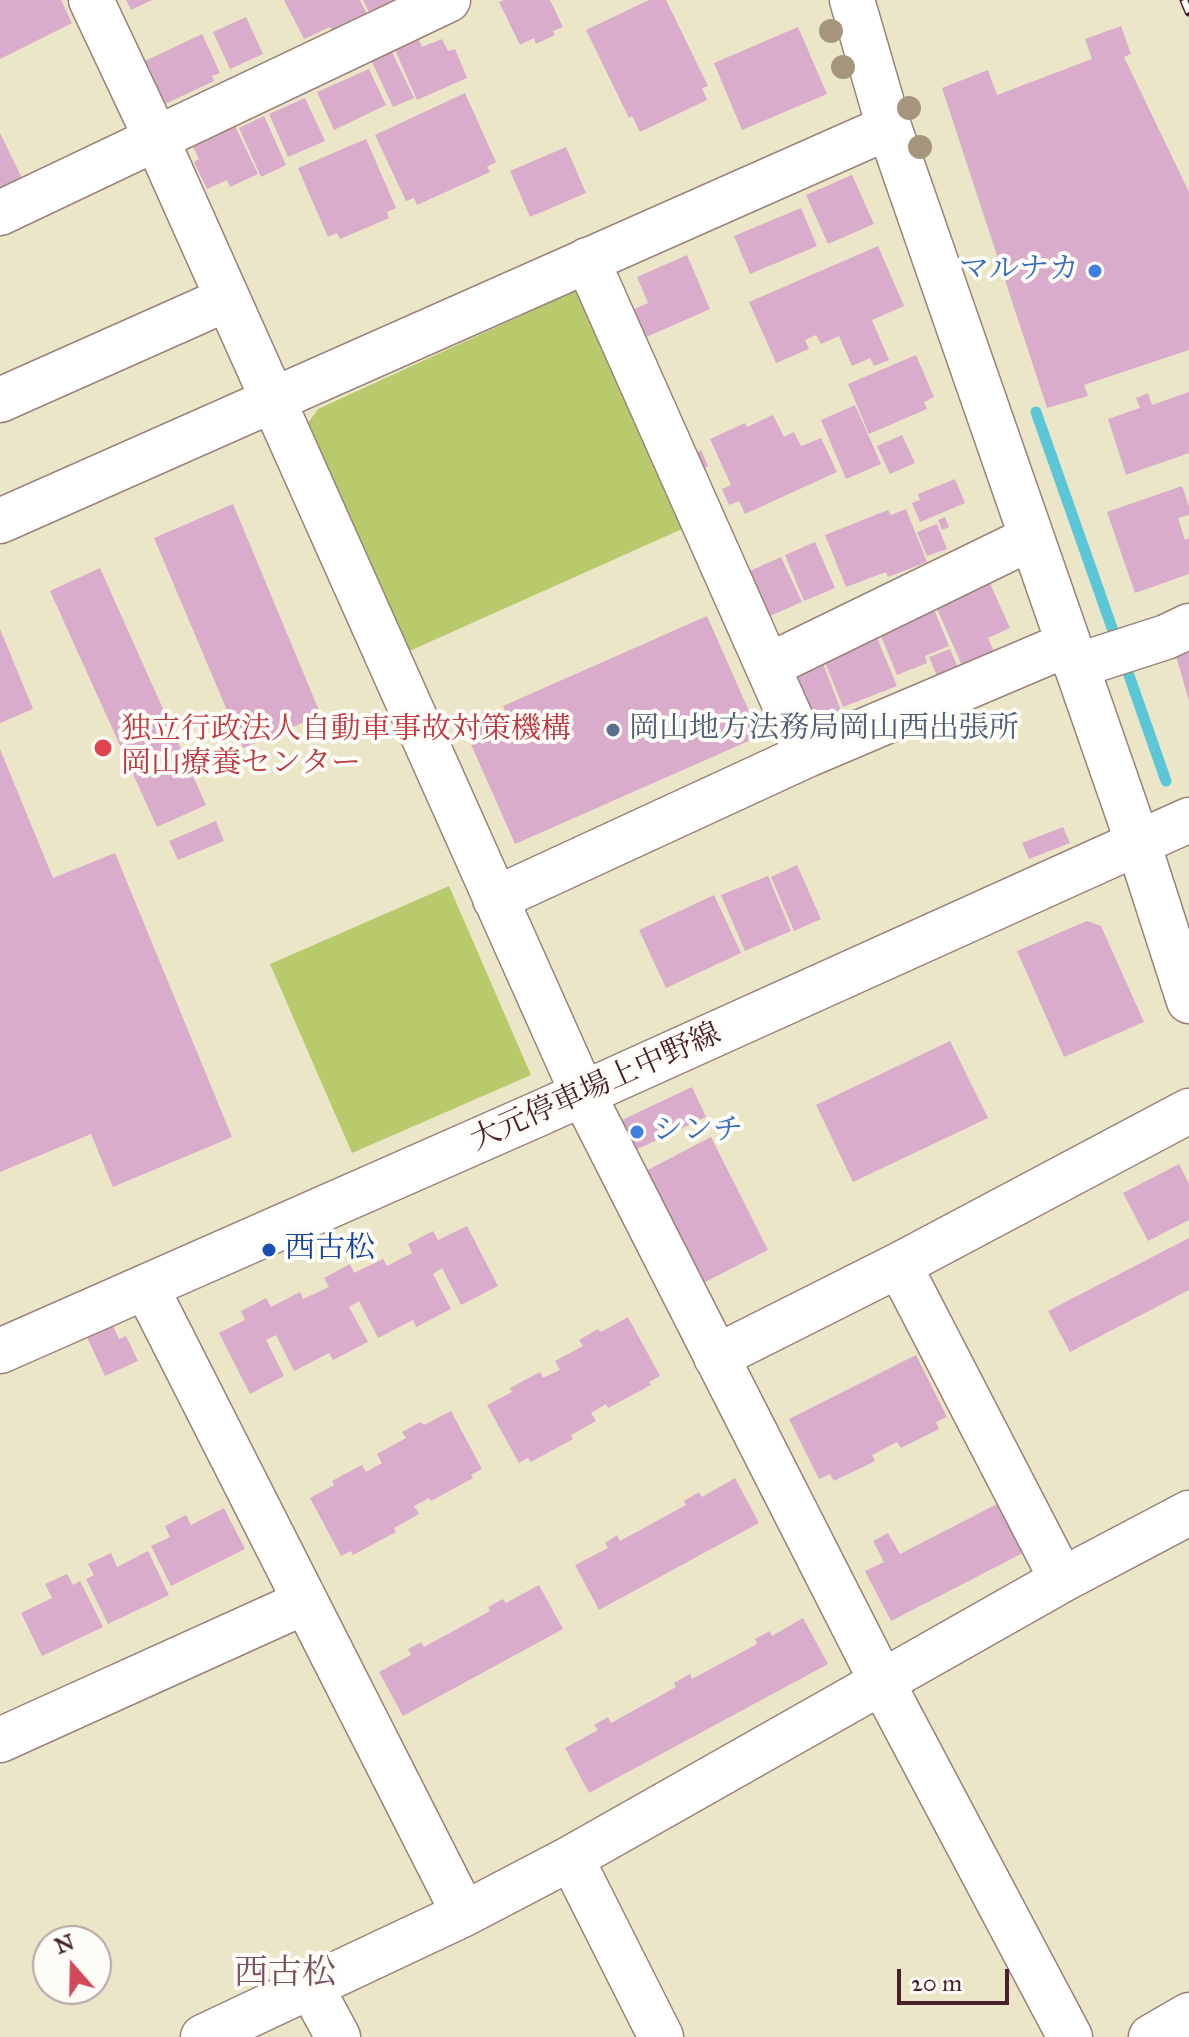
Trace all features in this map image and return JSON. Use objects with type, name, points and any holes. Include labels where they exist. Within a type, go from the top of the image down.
[{"type":"street","points":[[91,0],[156,138],[583,1094],[883,1684],[1070,2037]]},
{"type":"street","points":[[0,213],[448,0]]},
{"type":"street","points":[[852,0],[889,127],[1031,538],[1096,652],[1138,843],[1189,1001]]},
{"type":"street","points":[[0,521],[889,127]]},
{"type":"street","points":[[587,260],[807,755]]},
{"type":"street","points":[[0,400],[227,299]]},
{"type":"street","points":[[768,666],[1031,538]]},
{"type":"street","points":[[495,899],[807,755],[1096,652],[1166,637],[1189,626]]},
{"type":"street","name":"大元停車場上中野線","points":[[0,1351],[583,1094],[1189,820]]},
{"type":"street","points":[[716,1357],[899,1265],[1189,1111]]},
{"type":"street","points":[[899,1265],[1062,1580]]},
{"type":"street","points":[[146,1287],[464,1914]]},
{"type":"street","points":[[203,2037],[464,1914],[571,1858],[1062,1580],[1189,1513]]},
{"type":"street","points":[[0,1740],[305,1602]]},
{"type":"street","points":[[571,1858],[661,2037]]},
{"type":"street","points":[[311,1987],[338,2037]]},
{"type":"street","points":[[1151,2037],[1189,2015]]},
{"type":"green space","points":[[586,286],[691,525],[405,653],[303,430],[318,409]]},
{"type":"green space","points":[[449,886],[531,1075],[352,1153],[270,964]]},
{"type":"building","points":[[0,0],[61,0],[72,23],[0,59]]},
{"type":"building","points":[[126,0],[152,0],[131,10]]},
{"type":"building","points":[[284,0],[360,0],[367,14],[332,31],[330,27],[304,39]]},
{"type":"building","points":[[363,0],[403,0],[371,16]]},
{"type":"building","points":[[550,0],[563,27],[553,31],[555,35],[536,44],[534,38],[520,45],[499,2]]},
{"type":"building","points":[[649,0],[666,0],[708,86],[702,88],[707,100],[640,132],[632,116],[629,118],[586,30]]},
{"type":"building","points":[[246,17],[263,54],[230,69],[213,32]]},
{"type":"building","name":"マルナカ","points":[[1121,26],[1131,54],[1124,57],[1189,192],[1189,350],[1084,385],[1088,396],[1047,408],[942,88],[988,70],[997,95],[1092,59],[1085,39]]},
{"type":"building","points":[[798,27],[827,94],[742,130],[714,63]]},
{"type":"building","points":[[202,34],[220,73],[212,76],[214,81],[165,104],[145,61]]},
{"type":"building","points":[[442,39],[448,51],[455,49],[467,78],[417,100],[395,50],[419,40],[422,47]]},
{"type":"building","points":[[392,52],[414,98],[393,107],[372,62]]},
{"type":"building","points":[[369,69],[386,105],[334,130],[317,92]]},
{"type":"building","points":[[465,93],[496,162],[487,167],[490,172],[417,205],[414,198],[406,201],[375,135]]},
{"type":"building","points":[[305,98],[325,141],[288,157],[269,114]]},
{"type":"building","points":[[264,116],[286,165],[261,177],[239,128]]},
{"type":"building","points":[[235,126],[258,174],[230,187],[227,180],[207,189],[194,162],[199,159],[193,147]]},
{"type":"building","points":[[0,133],[22,178],[0,189]]},
{"type":"building","points":[[366,139],[396,208],[387,212],[389,218],[340,239],[337,233],[328,237],[298,168]]},
{"type":"building","points":[[566,147],[586,193],[530,217],[510,171]]},
{"type":"building","points":[[852,175],[874,224],[828,244],[806,195]]},
{"type":"building","points":[[801,208],[817,246],[750,274],[734,236]]},
{"type":"building","points":[[878,246],[904,306],[872,320],[889,360],[874,366],[870,358],[852,366],[839,336],[821,344],[816,335],[805,340],[809,349],[776,363],[749,302]]},
{"type":"building","points":[[687,255],[710,309],[642,339],[630,311],[648,303],[637,277]]},
{"type":"building","points":[[916,355],[934,397],[924,402],[927,409],[869,434],[848,384]]},
{"type":"building","points":[[1189,392],[1189,453],[1126,475],[1108,419],[1140,408],[1136,398],[1148,393],[1152,405]]},
{"type":"building","points":[[855,405],[881,464],[846,479],[821,420]]},
{"type":"building","points":[[773,415],[784,437],[794,432],[801,446],[821,438],[837,472],[745,514],[739,501],[729,505],[722,489],[731,485],[710,439],[745,423],[747,427]]},
{"type":"building","points":[[902,435],[915,463],[890,474],[877,446]]},
{"type":"building","points":[[701,450],[708,466],[697,472],[689,456]]},
{"type":"building","points":[[955,479],[965,503],[920,522],[912,503],[920,500],[918,494]]},
{"type":"building","points":[[1182,486],[1189,515],[1178,518],[1185,540],[1189,538],[1189,574],[1135,593],[1107,512]]},
{"type":"building","points":[[233,504],[321,715],[243,748],[154,538]]},
{"type":"building","points":[[906,509],[927,562],[888,577],[886,572],[846,587],[825,535],[888,510],[891,515]]},
{"type":"building","points":[[945,517],[949,527],[942,530],[938,520]]},
{"type":"building","points":[[937,524],[947,549],[927,556],[917,532]]},
{"type":"building","points":[[815,542],[835,588],[804,601],[785,555]]},
{"type":"building","points":[[781,557],[802,602],[770,616],[750,571]]},
{"type":"building","points":[[100,568],[206,805],[157,827],[50,591]]},
{"type":"building","points":[[988,579],[1010,628],[988,638],[995,654],[963,668],[934,602]]},
{"type":"building","points":[[931,602],[949,646],[925,656],[927,663],[897,675],[876,624]]},
{"type":"building","points":[[707,616],[760,736],[515,844],[466,733],[507,715],[503,706]]},
{"type":"building","points":[[873,628],[897,686],[843,707],[820,650]]},
{"type":"building","points":[[0,629],[33,709],[0,723]]},
{"type":"building","points":[[950,649],[958,668],[937,676],[929,657]]},
{"type":"building","points":[[1189,651],[1189,701],[1176,656]]},
{"type":"building","points":[[821,658],[845,721],[820,731],[793,675]]},
{"type":"building","points":[[0,749],[53,878],[115,853],[232,1137],[113,1187],[91,1134],[0,1172]]},
{"type":"building","points":[[216,821],[224,841],[178,860],[169,841]]},
{"type":"building","points":[[1063,827],[1070,843],[1029,859],[1022,843]]},
{"type":"building","points":[[797,865],[821,919],[794,931],[771,877]]},
{"type":"building","points":[[768,876],[791,931],[745,951],[721,895]]},
{"type":"building","points":[[714,895],[741,953],[666,988],[639,930]]},
{"type":"building","points":[[1087,921],[1101,926],[1144,1022],[1064,1057],[1017,951]]},
{"type":"building","points":[[950,1041],[988,1118],[853,1182],[816,1105]]},
{"type":"building","points":[[692,1087],[706,1117],[623,1156],[609,1126]]},
{"type":"building","points":[[711,1137],[768,1250],[695,1287],[638,1175]]},
{"type":"building","points":[[1179,1164],[1189,1184],[1189,1220],[1148,1241],[1123,1193]]},
{"type":"building","points":[[467,1226],[498,1286],[461,1305],[442,1268],[433,1274],[451,1309],[416,1327],[413,1320],[378,1338],[359,1301],[349,1307],[368,1342],[333,1360],[329,1353],[294,1371],[276,1335],[266,1340],[284,1376],[250,1394],[219,1333],[245,1320],[241,1311],[266,1298],[271,1307],[300,1292],[303,1299],[329,1287],[324,1278],[350,1264],[354,1273],[383,1259],[387,1266],[412,1253],[408,1244],[433,1231],[438,1240]]},
{"type":"building","points":[[1189,1238],[1189,1290],[1070,1352],[1048,1311]]},
{"type":"building","points":[[628,1317],[660,1376],[649,1382],[651,1385],[608,1408],[606,1404],[591,1413],[596,1421],[571,1435],[573,1439],[531,1462],[528,1458],[519,1463],[487,1405],[540,1372],[543,1378],[560,1370],[555,1361],[583,1346],[579,1340]]},
{"type":"building","points":[[112,1324],[119,1339],[126,1336],[138,1361],[105,1376],[86,1335]]},
{"type":"building","points":[[916,1355],[947,1417],[936,1422],[939,1429],[901,1448],[897,1442],[872,1455],[875,1461],[834,1481],[830,1474],[819,1479],[789,1419]]},
{"type":"building","points":[[451,1411],[482,1469],[471,1475],[473,1478],[431,1501],[429,1498],[414,1506],[419,1514],[394,1528],[396,1532],[353,1555],[351,1551],[341,1556],[310,1498],[334,1485],[332,1481],[362,1465],[366,1472],[382,1463],[377,1454],[406,1438],[402,1432]]},
{"type":"building","points":[[735,1478],[759,1523],[599,1610],[575,1565],[608,1548],[605,1543],[617,1535],[620,1541],[686,1505],[684,1501],[699,1492],[702,1497]]},
{"type":"building","points":[[997,1504],[1023,1553],[891,1621],[865,1571],[884,1562],[873,1541],[888,1533],[900,1554]]},
{"type":"building","points":[[224,1508],[245,1549],[171,1586],[151,1546],[170,1537],[165,1526],[186,1515],[191,1525]]},
{"type":"building","points":[[148,1551],[169,1595],[108,1624],[86,1579],[94,1575],[88,1564],[111,1553],[117,1567]]},
{"type":"building","points":[[67,1574],[73,1585],[80,1581],[103,1627],[42,1656],[21,1613],[52,1598],[45,1584]]},
{"type":"building","points":[[539,1585],[563,1629],[403,1716],[379,1672],[411,1655],[408,1649],[421,1642],[424,1647],[490,1611],[488,1607],[503,1599],[506,1603]]},
{"type":"building","points":[[803,1618],[828,1664],[589,1793],[565,1748],[598,1730],[594,1725],[608,1717],[611,1723],[676,1687],[674,1683],[690,1674],[692,1679],[757,1644],[755,1639],[770,1631],[772,1636]]},
{"type":"waterway","points":[[1036,412],[1118,645]]},
{"type":"waterway","points":[[1124,661],[1166,781]]},
{"type":"railway","points":[[1184,0],[1189,12]]},
{"type":"place","name":"マルナカ","points":[[1095,271]]},
{"type":"place","name":"岡山地方法務局岡山西出張所","points":[[613,730]]},
{"type":"place","name":"独立行政法人自動車事故対策機構 岡山療養センター","points":[[103,748]]},
{"type":"place","name":"シンチ","points":[[637,1132]]},
{"type":"place","name":"西古松","points":[[269,1250]]},
{"type":"district","name":"西古松","points":[[285,1975]]}]
